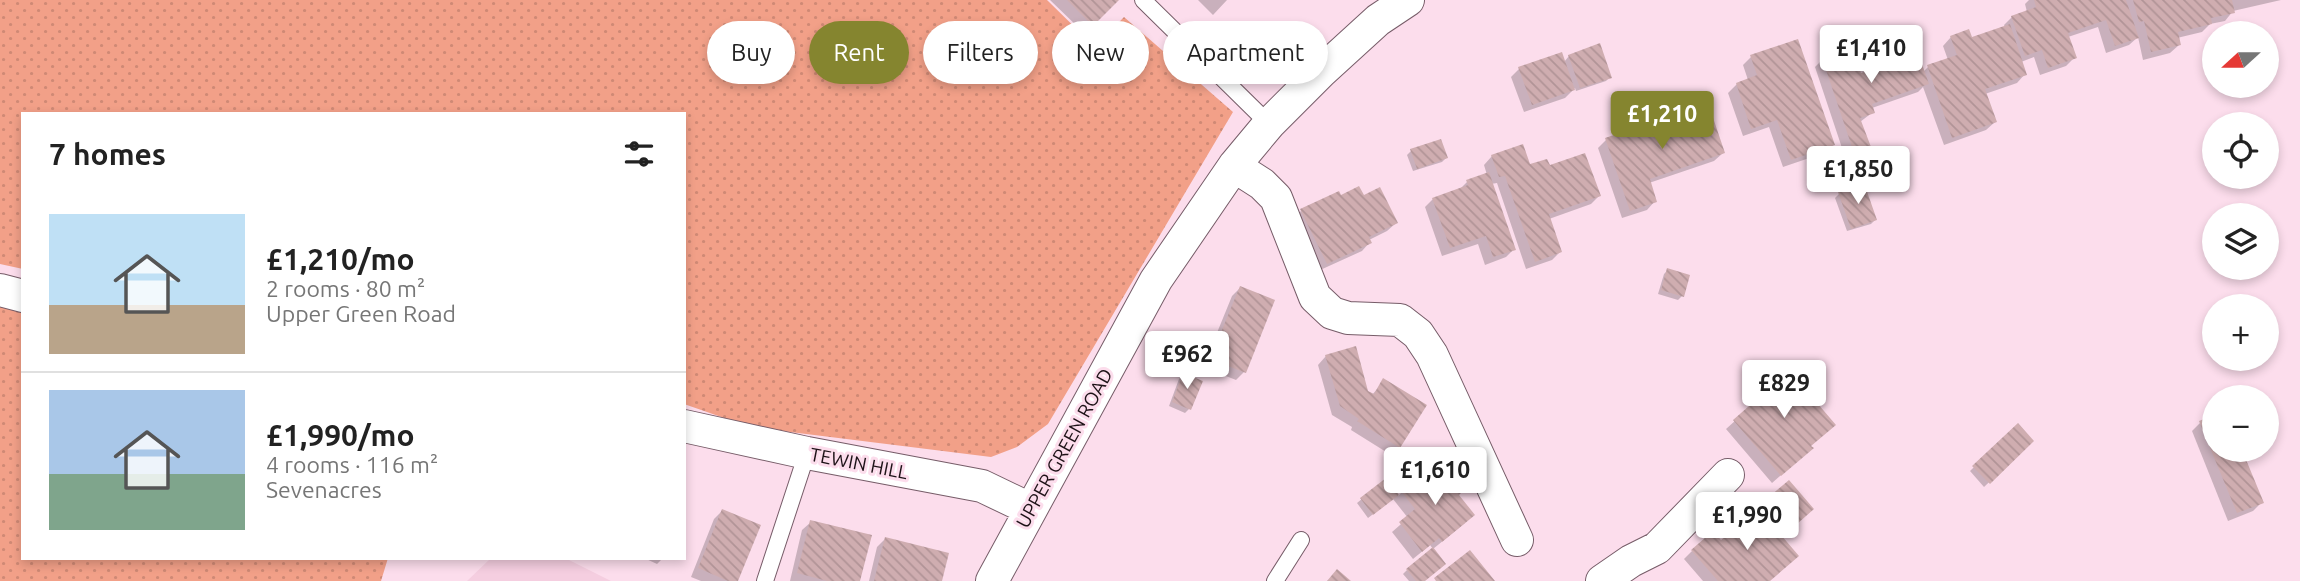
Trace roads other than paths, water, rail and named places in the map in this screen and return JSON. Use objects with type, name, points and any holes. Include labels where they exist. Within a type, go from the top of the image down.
[{"type":"street","name":"UPPER GREEN ROAD","points":[[992,581],[1156,280],[1234,166],[1269,124],[1378,20],[1408,0]]},
{"type":"street","points":[[1234,166],[1262,184],[1276,198],[1315,297],[1332,313],[1348,318],[1400,320],[1419,334],[1432,355],[1517,540]]},
{"type":"street","points":[[0,290],[21,295]]},
{"type":"street","name":"TEWIN HILL","points":[[686,426],[807,453],[982,486],[1030,509]]},
{"type":"street","points":[[1602,581],[1631,561],[1657,548],[1728,475]]},
{"type":"lane","points":[[1143,0],[1269,124]]},
{"type":"lane","points":[[765,581],[807,453]]},
{"type":"lane","points":[[1275,581],[1301,540]]}]
